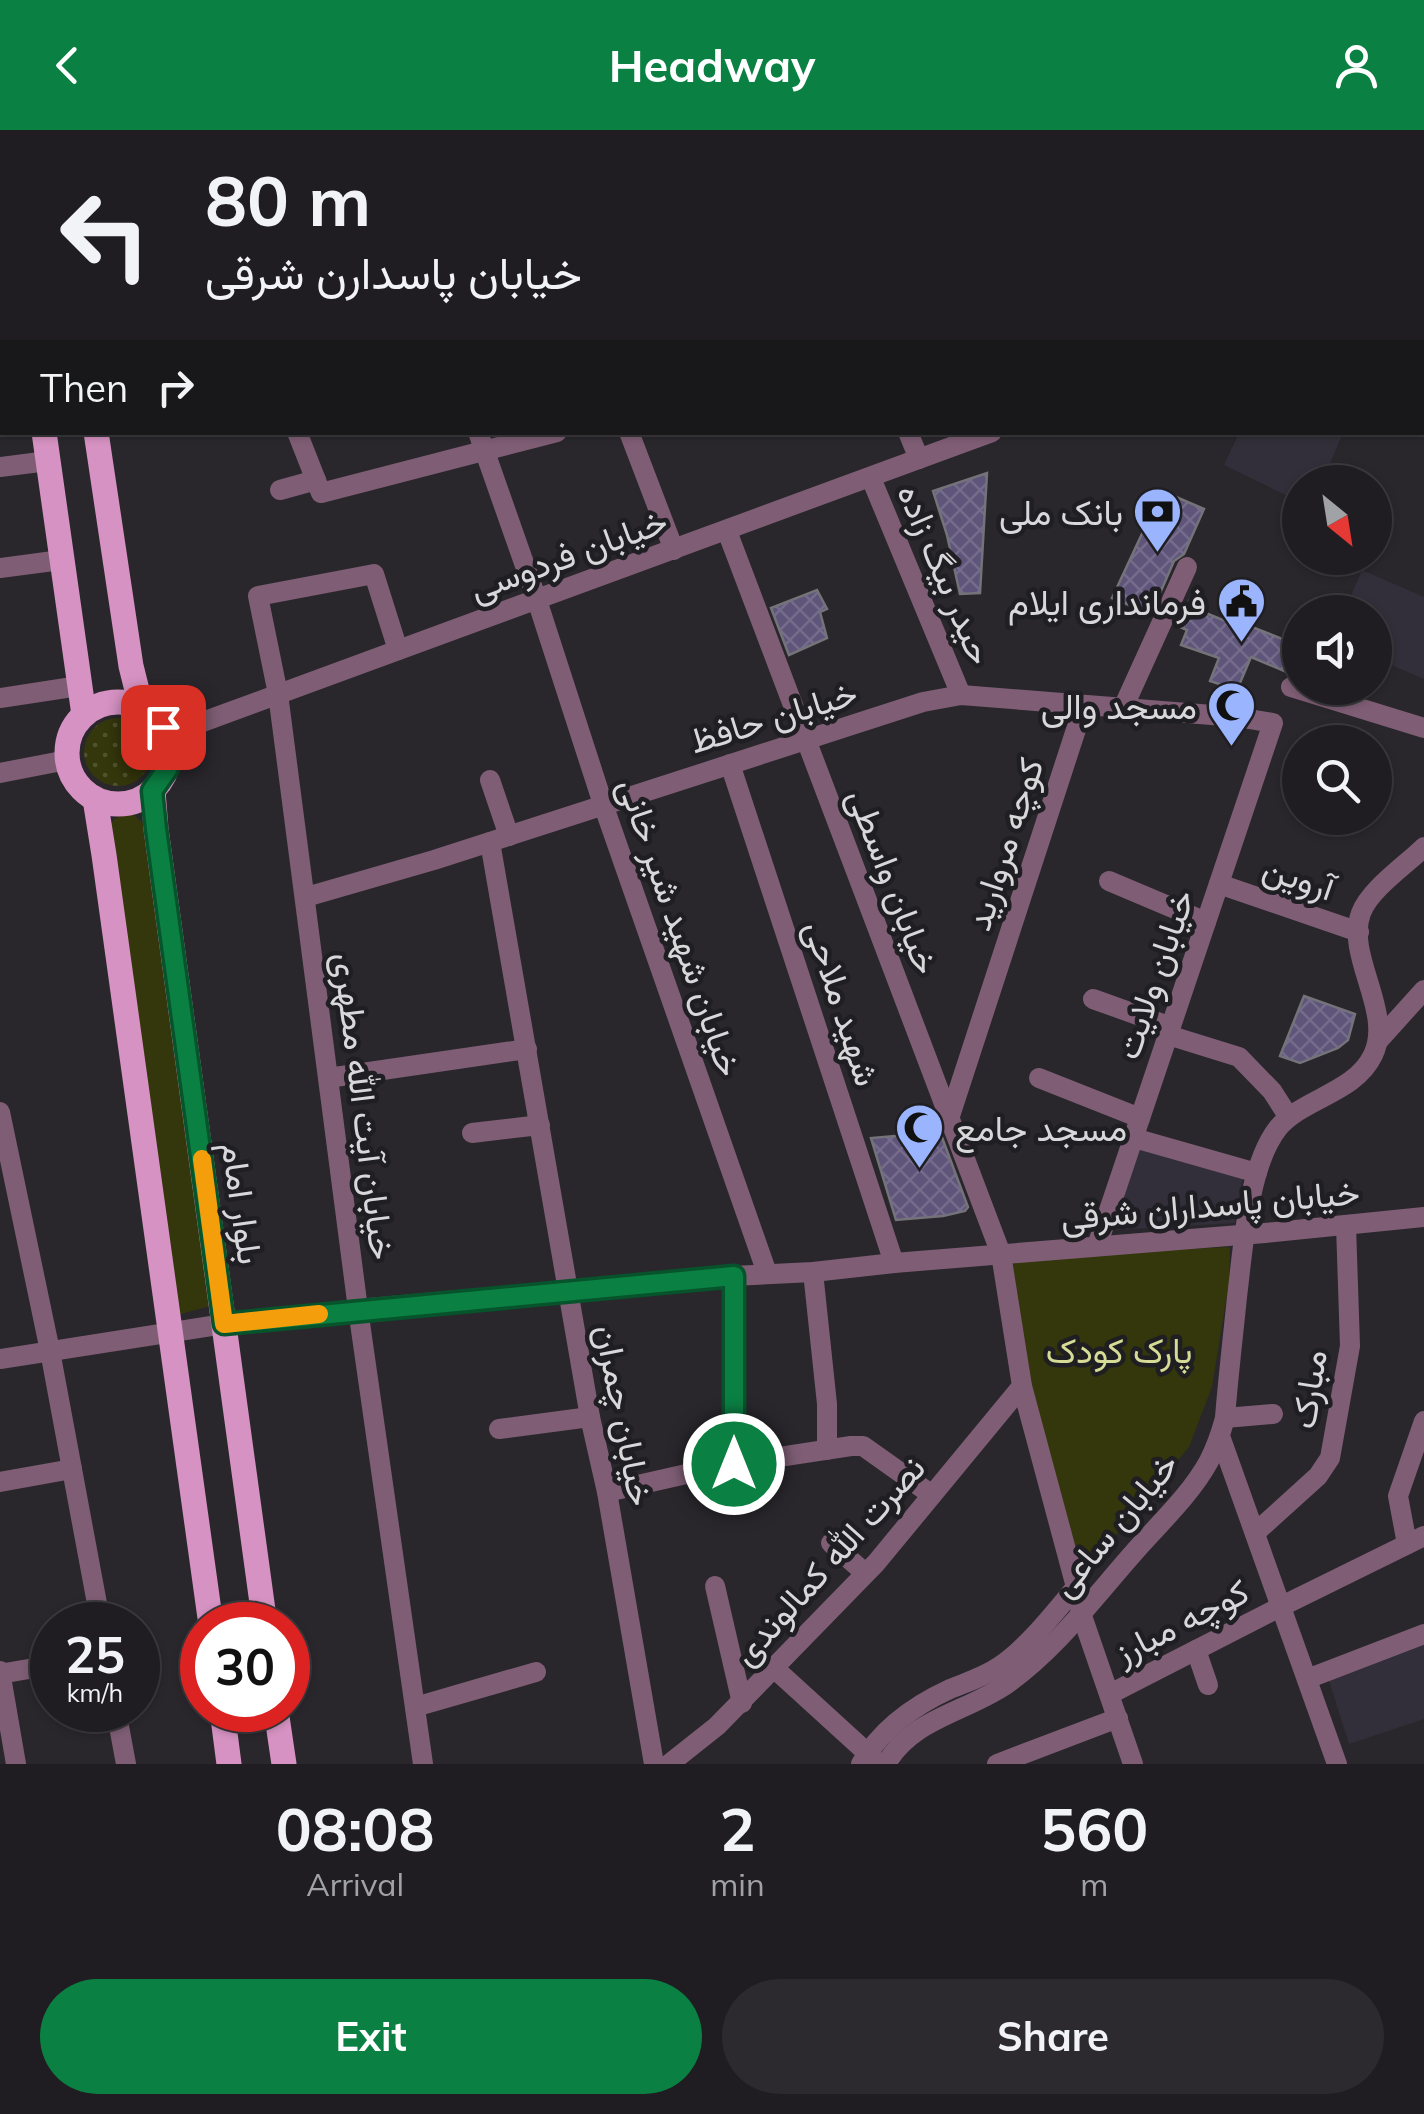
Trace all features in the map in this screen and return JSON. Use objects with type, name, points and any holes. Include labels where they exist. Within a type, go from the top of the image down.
[{"type":"main road","points":[[44,435],[84,715]]},
{"type":"main road","points":[[96,435],[130,666],[141,706]]},
{"type":"main road","points":[[127,702],[141,706],[154,716],[167,736],[168,768],[152,791],[140,800],[109,804],[94,799],[72,776],[67,760],[73,728],[97,706],[127,702]]},
{"type":"main road","name":"بلوار امام","points":[[152,791],[261,1602]]},
{"type":"main road","points":[[94,799],[207,1602]]},
{"type":"main road","points":[[225,1732],[229,1764]]},
{"type":"main road","points":[[279,1732],[284,1764]]},
{"type":"street","points":[[298,435],[320,493],[482,441],[532,435]]},
{"type":"street","points":[[630,435],[674,550]]},
{"type":"street","points":[[909,435],[920,459]]},
{"type":"street","name":"خیابان فردوسی","points":[[167,736],[984,435]]},
{"type":"street","name":"خیابان شهید شیر خانی","points":[[482,441],[603,804],[767,1273]]},
{"type":"street","points":[[0,467],[48,460]]},
{"type":"street","name":"حیدر بیگ زاده","points":[[870,478],[961,695]]},
{"type":"street","points":[[280,490],[316,480]]},
{"type":"street","name":"خیابان واسطی","points":[[727,530],[1000,1254],[1022,1386],[1080,1613],[1134,1764]]},
{"type":"street","points":[[0,568],[61,560]]},
{"type":"street","points":[[1123,708],[1187,566]]},
{"type":"street","name":"خیابان آیت الله مطهری","points":[[398,650],[374,574],[258,596],[278,694],[358,1309],[423,1764]]},
{"type":"street","points":[[0,698],[79,686]]},
{"type":"street","name":"خیابان حافظ","points":[[306,897],[923,702],[961,695],[1237,717],[1273,724]]},
{"type":"street","name":"کوچه مروارید","points":[[949,1118],[1084,704]]},
{"type":"street","points":[[1350,705],[1424,728]]},
{"type":"street","name":"خیابان ولایت","points":[[1097,1246],[1273,724]]},
{"type":"street","points":[[0,773],[67,760]]},
{"type":"street","name":"شهید ملاحی","points":[[730,764],[894,1263]]},
{"type":"street","name":"خیابان چمران","points":[[490,780],[527,1048],[654,1764]]},
{"type":"street","points":[[1093,999],[1238,1056],[1272,1091],[1288,1116],[1340,1087],[1373,1056],[1378,1017],[1358,932],[1361,913],[1380,888],[1424,848]]},
{"type":"street","points":[[1110,882],[1206,922]]},
{"type":"street","name":"آروین","points":[[1219,884],[1358,932]]},
{"type":"street","points":[[1378,1040],[1424,990]]},
{"type":"street","points":[[328,1078],[527,1048]]},
{"type":"street","points":[[1039,1078],[1137,1128],[1257,1173]]},
{"type":"street","points":[[0,1112],[10,1210],[50,1352],[97,1602]]},
{"type":"street","name":"خیابان ساعی","points":[[874,1761],[944,1714],[970,1705],[1006,1684],[1057,1640],[1208,1463],[1222,1427],[1245,1234],[1257,1173],[1274,1134],[1288,1116]]},
{"type":"street","points":[[472,1133],[540,1126]]},
{"type":"street","name":"خیابان پاسداران شرقی","points":[[0,1359],[224,1324],[358,1309],[1424,1217]]},
{"type":"street","name":"مبارک","points":[[1255,1533],[1318,1476],[1330,1458],[1350,1346],[1346,1225]]},
{"type":"street","points":[[813,1272],[827,1404],[827,1450]]},
{"type":"street","points":[[734,1276],[734,1464]]},
{"type":"street","name":"نصرت الله کمالوندی","points":[[670,1764],[742,1703],[865,1573],[1022,1386]]},
{"type":"street","points":[[1273,1414],[1222,1427],[1255,1533],[1337,1764]]},
{"type":"street","points":[[498,1429],[590,1417]]},
{"type":"street","points":[[1415,1540],[1398,1496],[1424,1421]]},
{"type":"street","points":[[607,1492],[734,1464],[863,1446],[932,1495]]},
{"type":"street","points":[[0,1482],[72,1468]]},
{"type":"street","name":"کوچه مبارز","points":[[1110,1694],[1415,1540]]},
{"type":"street","points":[[831,1543],[865,1573]]},
{"type":"street","points":[[715,1586],[742,1703]]},
{"type":"street","name":"خیابان ساعی","points":[[874,1761],[879,1737],[935,1696],[977,1680],[1002,1665],[1076,1587]]},
{"type":"street","points":[[1307,1679],[1424,1634]]},
{"type":"street","points":[[1196,1650],[1208,1685]]},
{"type":"street","points":[[16,1764],[0,1673],[30,1668]]},
{"type":"street","points":[[774,1668],[874,1761]]},
{"type":"street","points":[[415,1708],[536,1672]]},
{"type":"street","points":[[997,1764],[1118,1718]]},
{"type":"street","points":[[120,1732],[126,1764]]},
{"type":"shaded area","points":[[1238,435],[1342,435],[1329,465],[1282,465],[1282,493],[1224,465]]},
{"type":"shaded area","points":[[1360,575],[1373,575],[1424,597],[1424,679],[1392,665],[1392,595],[1351,595]]},
{"type":"shaded area","points":[[1140,1146],[1243,1176],[1235,1223],[1113,1230]]},
{"type":"shaded area","points":[[1424,1635],[1424,1719],[1349,1744],[1326,1671]]},
{"type":"green space","points":[[118,718],[142,728],[152,752],[142,776],[118,786],[94,776],[84,752],[94,728]]},
{"type":"green space","points":[[128,813],[144,824],[210,1306],[177,1315],[109,827],[114,819]]},
{"type":"green space","name":"پارک کودک","points":[[1230,1247],[1229,1282],[1212,1387],[1189,1447],[1079,1580],[1025,1385],[1005,1257]]},
{"type":"building","points":[[987,473],[980,593],[960,594],[933,491]]},
{"type":"building","name":"بانک ملی","points":[[1162,491],[1204,509],[1184,554],[1174,561],[1151,614],[1112,598]]},
{"type":"building","points":[[817,590],[827,609],[820,612],[827,638],[789,655],[771,608]]},
{"type":"building","name":"فرمانداری ایلام","points":[[1190,599],[1203,604],[1201,611],[1282,639],[1282,670],[1251,657],[1237,690],[1210,681],[1219,658],[1181,645],[1187,630],[1178,626]]},
{"type":"building","points":[[1304,996],[1355,1014],[1348,1040],[1300,1063],[1280,1056]]},
{"type":"building","name":"مسجد جامع","points":[[940,1132],[968,1207],[943,1216],[896,1220],[871,1138]]},
{"type":"slow traffic","points":[[202,1159],[224,1324],[319,1314]]},
{"type":"place","name":"بانک ملی","points":[[1158,554]]},
{"type":"place","name":"فرمانداری ایلام","points":[[1241,644]]},
{"type":"place","name":"مسجد والی","points":[[1232,748]]},
{"type":"place","name":"مسجد جامع","points":[[920,1170]]},
{"type":"route","points":[[163,727],[170,754],[168,768],[152,791],[224,1324],[734,1276],[734,1464]]}]
